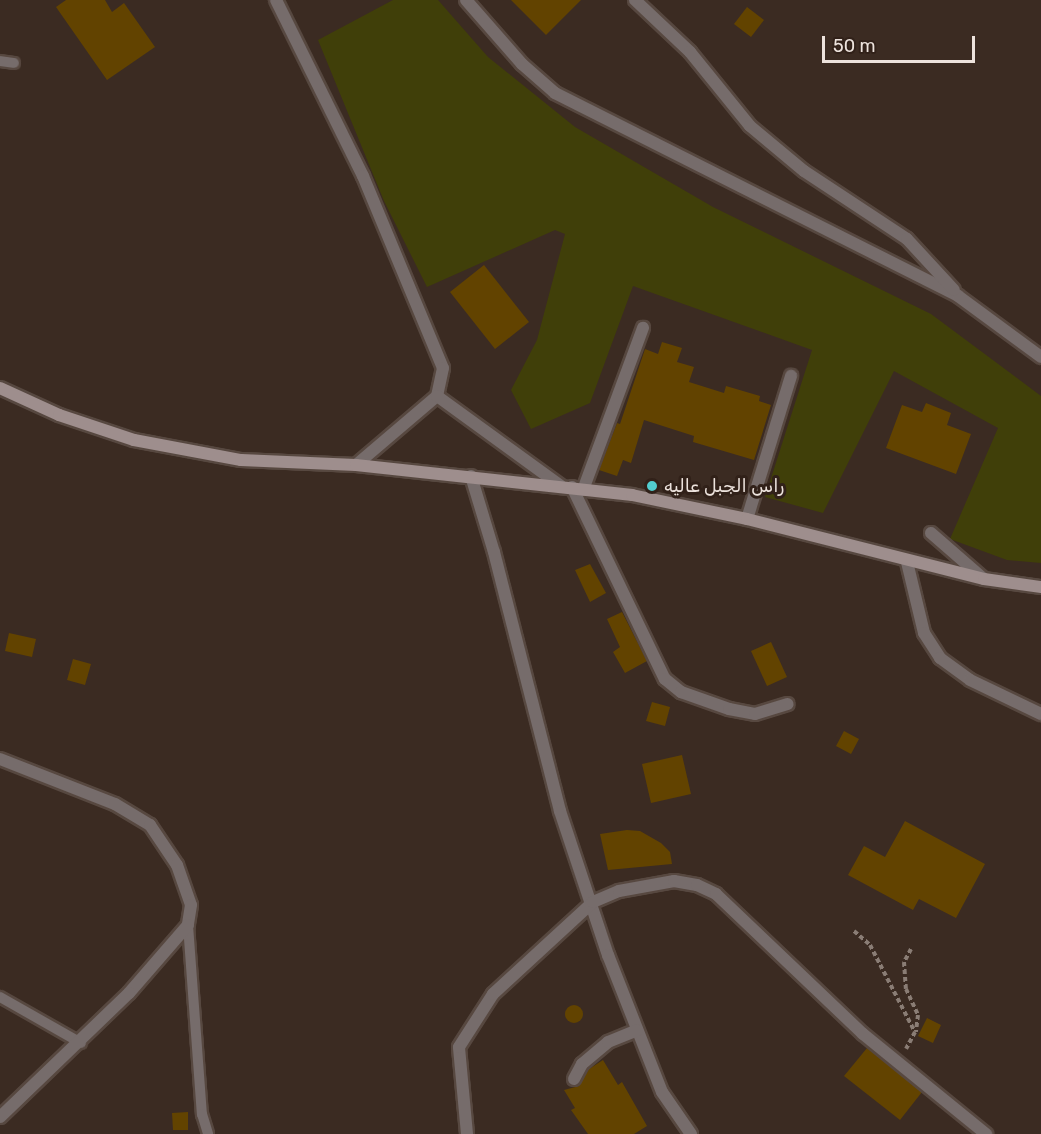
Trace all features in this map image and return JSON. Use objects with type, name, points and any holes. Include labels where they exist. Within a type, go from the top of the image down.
[{"type":"street","points":[[276,0],[363,176],[443,368],[437,396],[356,465]]},
{"type":"street","points":[[466,0],[522,64],[555,93],[958,296],[1041,357]]},
{"type":"street","points":[[636,0],[690,52],[750,126],[804,171],[907,239],[958,296]]},
{"type":"street","points":[[572,488],[643,328]]},
{"type":"street","points":[[747,519],[791,376]]},
{"type":"street","points":[[0,388],[59,415],[134,440],[241,460],[356,465],[471,476],[684,504],[907,562],[984,579],[1041,587]]},
{"type":"street","points":[[437,396],[572,488],[665,678],[681,692],[729,709],[755,714],[788,704]]},
{"type":"street","points":[[471,476],[494,552],[560,811],[637,1030],[662,1092],[691,1134]]},
{"type":"street","points":[[932,533],[984,579]]},
{"type":"street","points":[[907,562],[924,633],[940,658],[970,680],[1041,714]]},
{"type":"street","points":[[0,759],[115,804],[150,825],[166,845],[185,885],[191,905],[188,925],[81,1043],[0,1117]]},
{"type":"street","points":[[467,1134],[459,1047],[493,994],[593,902],[658,882],[697,885],[717,894],[862,1034],[986,1134]]},
{"type":"street","points":[[574,1079],[582,1064],[608,1042],[637,1030]]},
{"type":"lane","points":[[0,61],[14,63]]},
{"type":"lane","points":[[188,925],[202,1114],[208,1134]]},
{"type":"lane","points":[[0,997],[81,1043]]},
{"type":"path","points":[[854,931],[870,945],[915,1032]]},
{"type":"path","points":[[897,1062],[915,1032],[918,1015],[906,989],[904,962],[911,950]]},
{"type":"shaded area","points":[[393,0],[438,0],[488,57],[575,127],[713,207],[931,314],[1041,396],[1041,563],[1007,560],[950,539],[998,428],[894,371],[823,513],[765,497],[812,350],[633,286],[590,403],[531,429],[511,390],[537,340],[565,234],[555,230],[427,287],[384,201],[318,40]]},
{"type":"building","points":[[66,0],[105,0],[112,12],[124,3],[155,47],[107,80],[56,7]]},
{"type":"building","points":[[511,0],[581,0],[546,35]]},
{"type":"building","points":[[747,7],[764,20],[751,37],[734,24]]},
{"type":"building","points":[[484,265],[529,322],[495,349],[450,292]]},
{"type":"building","points":[[662,342],[682,348],[677,362],[694,367],[689,382],[724,393],[726,386],[760,396],[759,401],[771,405],[754,460],[693,442],[694,436],[644,420],[631,463],[623,460],[617,476],[599,470],[617,423],[620,424],[645,349],[658,354]]},
{"type":"building","points":[[926,403],[951,413],[947,425],[971,434],[956,474],[886,448],[902,405],[922,412]]},
{"type":"building","points":[[590,564],[606,593],[590,602],[575,570]]},
{"type":"building","points":[[622,612],[647,661],[625,673],[613,652],[620,647],[607,619]]},
{"type":"building","points":[[9,633],[36,639],[32,657],[5,651]]},
{"type":"building","points":[[771,642],[787,677],[767,686],[751,651]]},
{"type":"building","points":[[73,659],[91,664],[85,685],[67,680]]},
{"type":"building","points":[[652,702],[670,707],[665,726],[646,721]]},
{"type":"building","points":[[844,731],[859,739],[851,754],[836,746]]},
{"type":"building","points":[[682,755],[691,794],[651,803],[642,764]]},
{"type":"building","points":[[905,821],[985,864],[956,918],[919,899],[913,910],[848,875],[864,846],[885,857]]},
{"type":"building","points":[[627,830],[640,831],[661,843],[670,852],[672,864],[608,870],[600,834]]},
{"type":"building","points":[[570,1005],[578,1005],[583,1010],[581,1021],[570,1023],[565,1018],[565,1010]]},
{"type":"building","points":[[927,1018],[941,1025],[933,1043],[918,1036]]},
{"type":"building","points":[[867,1048],[922,1092],[900,1120],[844,1076]]},
{"type":"building","points":[[603,1060],[618,1085],[622,1082],[647,1126],[634,1134],[588,1134],[571,1110],[575,1108],[564,1090],[579,1086],[589,1069]]},
{"type":"building","points":[[188,1112],[188,1130],[173,1130],[172,1113]]},
{"type":"place","name":"راس الجبل عاليه","points":[[652,486]]}]
